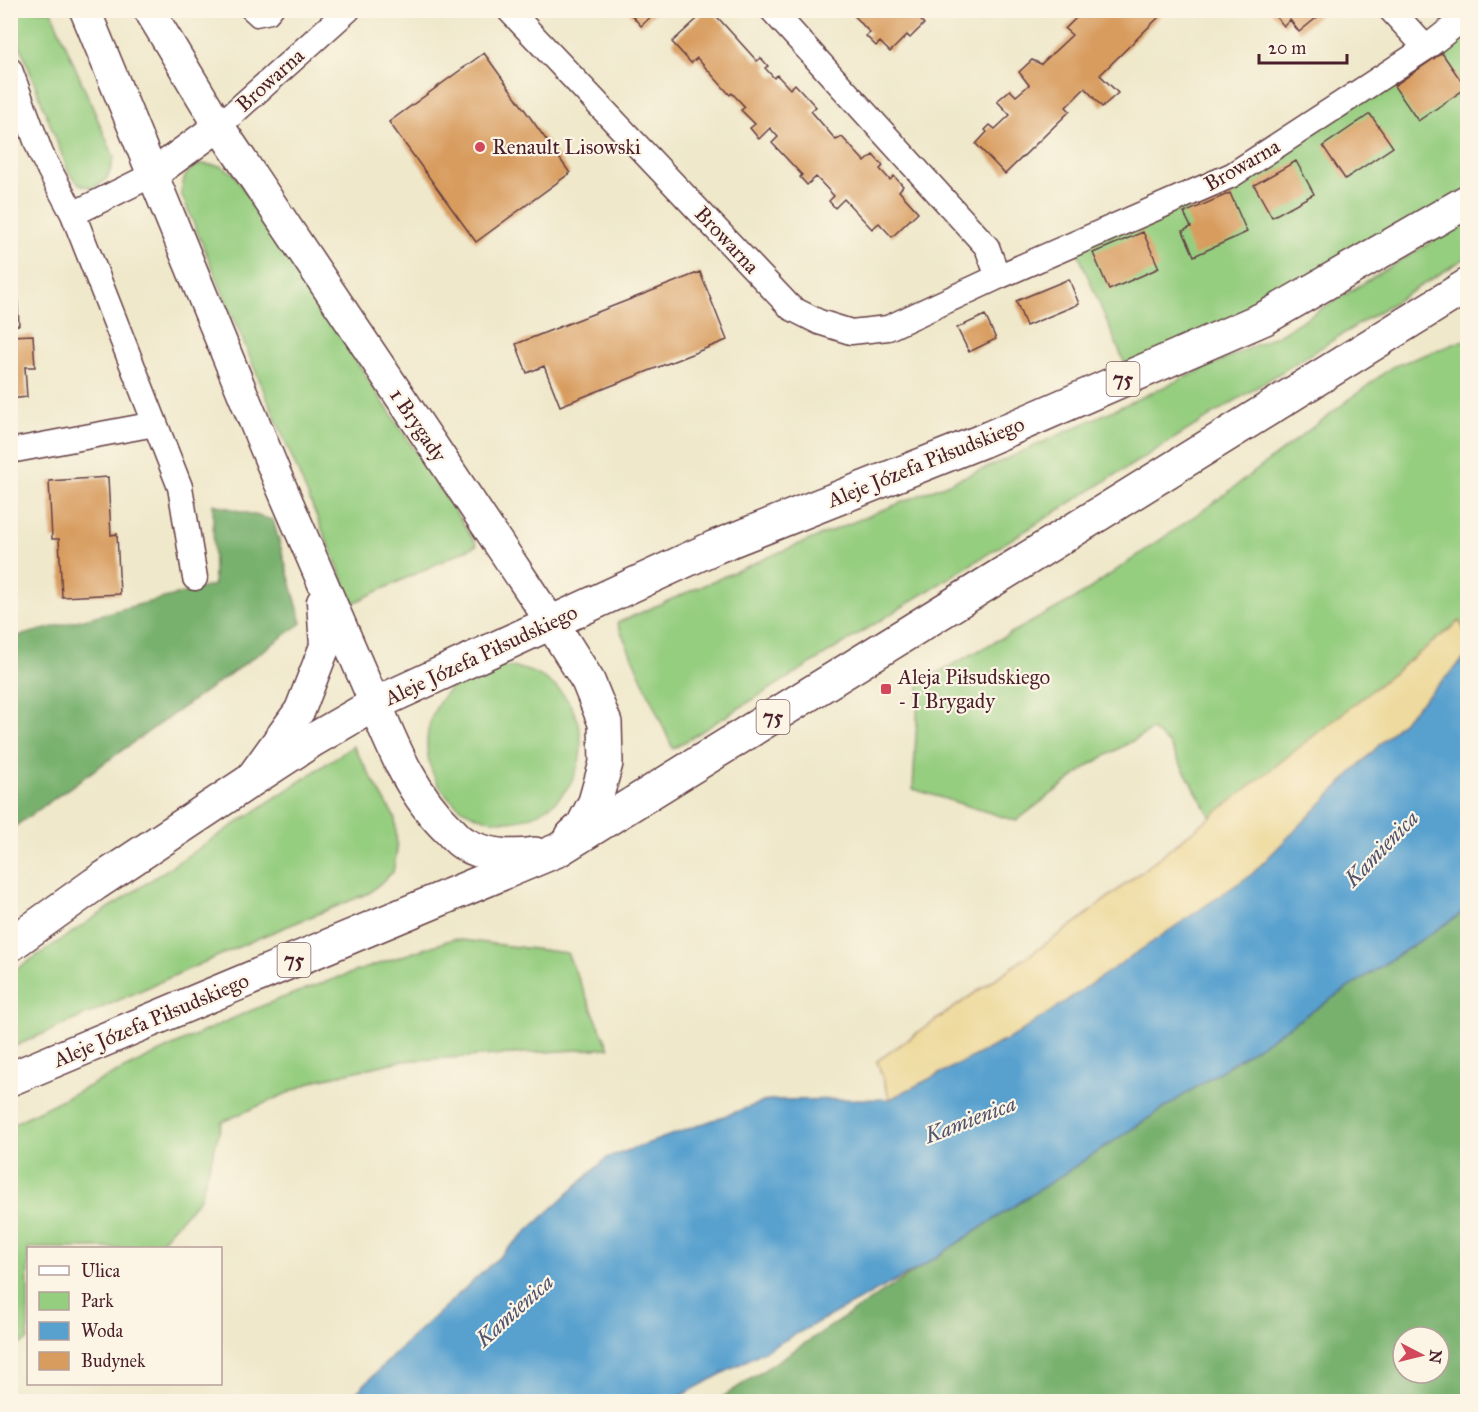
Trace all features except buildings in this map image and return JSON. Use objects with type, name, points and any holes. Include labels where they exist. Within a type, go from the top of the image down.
[{"type":"main road","name":"Aleje Józefa Piłsudskiego","points":[[10,945],[95,884],[247,783],[375,704],[714,547],[982,441],[1265,318],[1467,201]]},
{"type":"main road","name":"Aleje Józefa Piłsudskiego","points":[[10,1078],[558,850],[1467,285]]},
{"type":"main road","name":"1 Brygady","points":[[551,622],[588,681],[605,723],[606,764],[595,802],[582,826],[558,850]]},
{"type":"main road","name":"Aleje Józefa Piłsudskiego","points":[[375,704],[394,749],[416,790],[436,818],[463,843],[483,852],[520,856],[558,850]]},
{"type":"street","points":[[85,10],[319,578],[375,704]]},
{"type":"street","name":"1 Brygady","points":[[149,10],[219,126],[551,622]]},
{"type":"street","name":"Browarna","points":[[219,126],[348,10]]},
{"type":"street","name":"Browarna","points":[[509,10],[791,308],[819,322],[851,332],[888,328],[998,277],[1232,175],[1426,48],[1467,15]]},
{"type":"street","points":[[772,10],[987,247],[998,277]]},
{"type":"street","points":[[1391,10],[1426,48]]},
{"type":"street","points":[[10,70],[41,154],[72,214],[180,487],[195,578]]},
{"type":"street","points":[[72,214],[152,175],[219,126]]},
{"type":"street","points":[[10,451],[155,424]]},
{"type":"street","points":[[247,783],[300,710],[325,646],[319,578]]},
{"type":"lane","points":[[245,10],[256,20],[271,17],[277,10]]},
{"type":"green space","points":[[11,10],[51,11],[114,157],[108,176],[97,186],[92,188],[79,184],[69,173],[11,22]]},
{"type":"green space","points":[[1467,11],[1467,191],[1130,376],[1074,244],[1232,175]]},
{"type":"green space","points":[[202,164],[221,166],[233,173],[477,545],[353,603],[181,193],[186,174]]},
{"type":"green space","points":[[1467,220],[1467,257],[673,749],[617,623],[780,552],[993,465],[1280,334]]},
{"type":"green space","points":[[1467,339],[1467,637],[1460,621],[1211,817],[1169,744],[1152,730],[1091,764],[1016,821],[913,789],[919,683],[1079,596],[1212,504],[1392,367]]},
{"type":"green space","points":[[213,504],[273,520],[302,623],[11,829],[11,638],[214,585]]},
{"type":"green space","points":[[504,667],[533,673],[547,680],[558,690],[568,701],[575,715],[581,744],[575,773],[568,787],[558,798],[547,808],[533,815],[504,821],[475,815],[461,808],[450,798],[440,787],[433,773],[427,744],[433,715],[440,701],[450,690],[461,680],[475,673]]},
{"type":"green space","points":[[353,746],[395,818],[397,850],[393,872],[369,893],[261,937],[11,1048],[11,973]]},
{"type":"green space","points":[[1467,910],[1467,1401],[715,1402]]},
{"type":"green space","points":[[453,939],[567,953],[609,1048],[400,1061],[317,1080],[222,1122],[200,1198],[156,1247],[27,1247],[27,1341],[11,1349],[11,1125],[190,1038],[250,1011],[326,982]]},
{"type":"sand","points":[[1460,621],[1467,637],[1467,656],[1252,874],[1016,1035],[890,1099],[877,1061],[1077,922]]},
{"type":"water","name":"Kamienica","points":[[1467,656],[1467,910],[921,1267],[671,1401],[348,1401],[411,1338],[607,1158],[769,1100],[890,1099],[1016,1035],[1252,874]]},
{"type":"place","name":"Renault Lisowski","points":[[480,147]]},
{"type":"place","name":"Aleja Piłsudskiego - I Brygady","points":[[886,689]]}]
